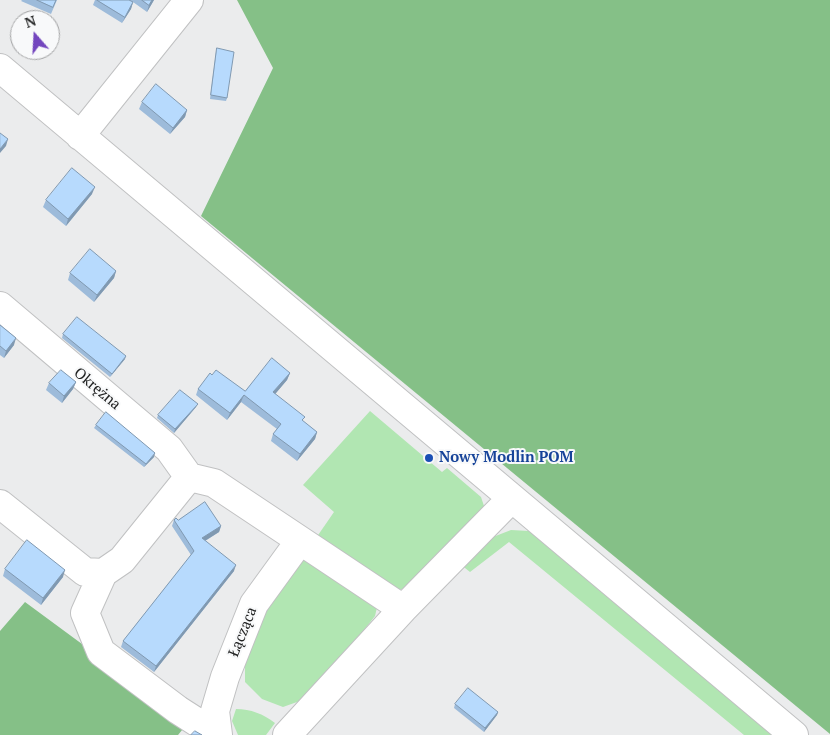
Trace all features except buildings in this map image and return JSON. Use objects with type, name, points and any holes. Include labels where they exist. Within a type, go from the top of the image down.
[{"type":"street","points":[[80,136],[189,0]]},
{"type":"street","points":[[0,68],[794,735]]},
{"type":"street","name":"Okrężna","points":[[0,306],[169,450],[188,478]]},
{"type":"street","points":[[217,735],[178,710],[101,652],[85,613],[103,573],[122,560],[188,478],[214,483],[403,609]]},
{"type":"street","points":[[287,735],[403,609],[511,499]]},
{"type":"street","points":[[0,504],[85,572],[103,573]]},
{"type":"street","name":"Łącząca","points":[[217,735],[215,712],[225,677],[254,604],[300,542]]},
{"type":"green space","points":[[237,0],[830,0],[830,734],[201,216],[273,68]]},
{"type":"green space","points":[[370,411],[442,472],[447,468],[481,497],[484,506],[479,518],[410,586],[399,590],[388,589],[314,541],[334,512],[303,485]]},
{"type":"green space","points":[[511,530],[529,531],[773,735],[744,735],[509,542],[470,572],[460,564],[493,537]]},
{"type":"green space","points":[[309,557],[378,603],[375,616],[311,697],[283,707],[262,699],[245,682],[245,663],[266,605],[300,559]]},
{"type":"green space","points":[[25,602],[181,717],[187,724],[178,735],[0,735],[0,631]]},
{"type":"green space","points":[[236,709],[257,713],[275,723],[266,735],[238,735],[232,721]]},
{"type":"place","name":"Nowy Modlin POM","points":[[429,458]]}]
